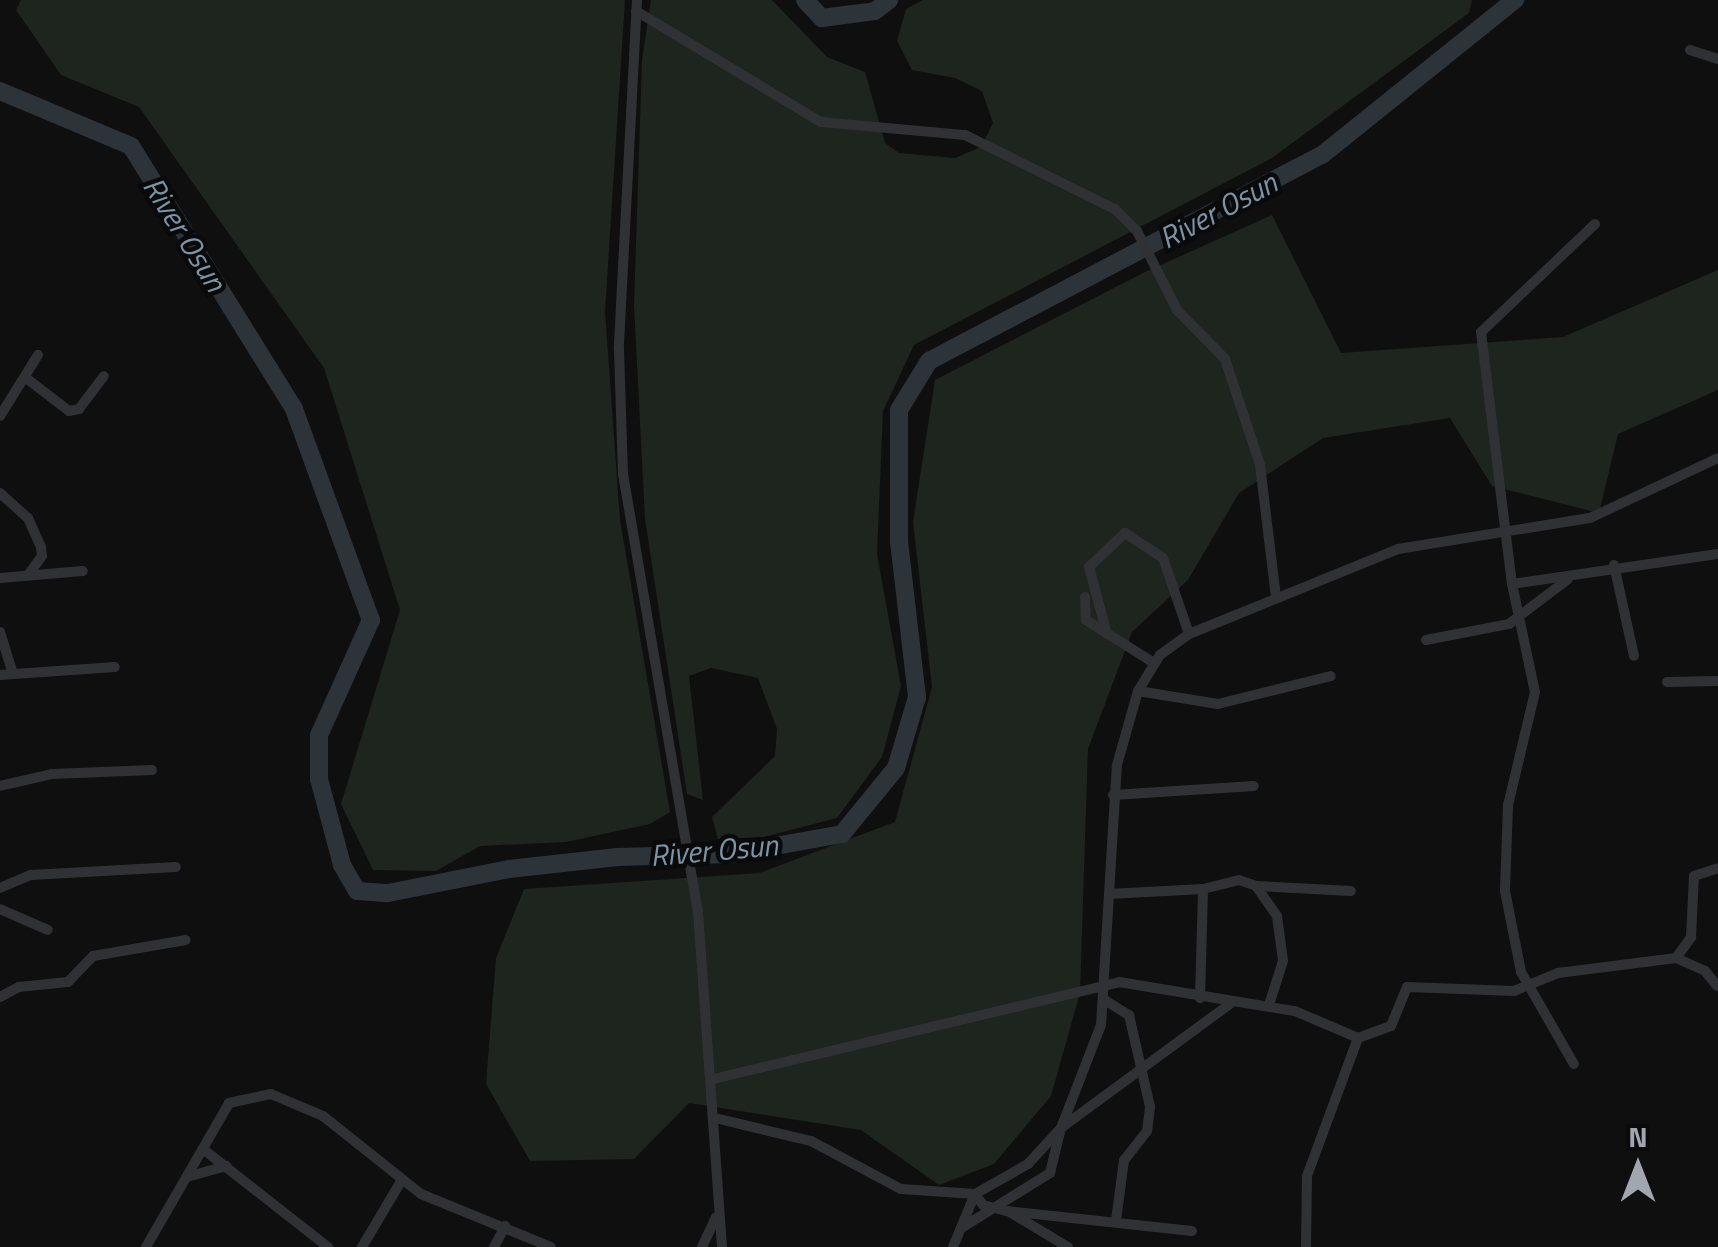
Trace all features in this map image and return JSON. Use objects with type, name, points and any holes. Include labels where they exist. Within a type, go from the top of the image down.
[{"type":"street","points":[[636,6],[821,122],[964,136],[1115,209],[1137,231],[1176,310],[1225,359],[1248,419],[1267,507],[1276,598]]},
{"type":"street","points":[[636,6],[621,438],[688,868],[713,1079],[716,1216],[722,1247]]},
{"type":"street","points":[[1690,50],[1718,59]]},
{"type":"street","points":[[1574,1064],[1516,959],[1505,891],[1508,805],[1534,702],[1512,584],[1482,332],[1595,224]]},
{"type":"street","points":[[0,416],[38,355]]},
{"type":"street","points":[[26,378],[69,411],[79,408],[104,376]]},
{"type":"street","points":[[715,1118],[811,1141],[901,1188],[975,1194],[1044,1153],[1061,1128],[1094,1048],[1102,994],[1113,795],[1138,692],[1154,662],[1189,634],[1398,550],[1590,518],[1718,458]]},
{"type":"street","points":[[0,492],[28,518],[40,546],[42,556],[28,576]]},
{"type":"street","points":[[1107,634],[1089,567],[1125,534],[1164,558],[1189,634]]},
{"type":"street","points":[[1512,584],[1568,578],[1614,565],[1718,554]]},
{"type":"street","points":[[1614,565],[1634,656]]},
{"type":"street","points":[[0,578],[83,572]]},
{"type":"street","points":[[1426,640],[1509,624],[1568,578]]},
{"type":"street","points":[[1085,597],[1086,620],[1154,662]]},
{"type":"street","points":[[0,632],[13,674]]},
{"type":"street","points":[[0,676],[114,667]]},
{"type":"street","points":[[1138,692],[1218,704],[1331,676]]},
{"type":"street","points":[[1667,682],[1718,681]]},
{"type":"street","points":[[0,786],[52,774],[152,770]]},
{"type":"street","points":[[1113,795],[1254,786]]},
{"type":"street","points":[[0,888],[31,875],[176,868]]},
{"type":"street","points":[[1676,958],[1692,937],[1694,876],[1718,868]]},
{"type":"street","points":[[1110,874],[1131,890]]},
{"type":"street","points":[[1109,894],[1203,889],[1231,879],[1256,886],[1351,891]]},
{"type":"street","points":[[1256,886],[1277,916],[1283,961],[1269,1005]]},
{"type":"street","points":[[1200,998],[1203,889]]},
{"type":"street","points":[[0,908],[48,930]]},
{"type":"street","points":[[0,997],[19,987],[68,982],[92,956],[186,940]]},
{"type":"street","points":[[713,1079],[1102,994],[1132,983],[1230,1004],[1269,1005],[1320,1018],[1358,1038],[1391,1026],[1407,986],[1514,992],[1558,973],[1676,958],[1705,971],[1717,986]]},
{"type":"street","points":[[1102,994],[1130,1016],[1151,1118],[1124,1160],[1116,1221]]},
{"type":"street","points":[[963,1228],[1001,1209],[1020,1188],[1056,1166],[1061,1128],[1230,1004]]},
{"type":"street","points":[[1306,1247],[1306,1176],[1358,1038]]},
{"type":"street","points":[[146,1247],[229,1104],[270,1094],[323,1116],[400,1182],[551,1247]]},
{"type":"street","points":[[203,1149],[328,1247]]},
{"type":"street","points":[[186,1178],[226,1166]]},
{"type":"street","points":[[362,1247],[400,1182]]},
{"type":"street","points":[[996,1182],[1020,1188]]},
{"type":"street","points":[[975,1194],[983,1205],[1001,1209],[1192,1232]]},
{"type":"street","points":[[953,1247],[975,1194]]},
{"type":"street","points":[[1001,1209],[1068,1247]]},
{"type":"street","points":[[702,1247],[716,1216]]},
{"type":"street","points":[[494,1247],[505,1226]]},
{"type":"shaded area","points":[[21,0],[625,0],[605,312],[620,520],[670,812],[650,824],[566,842],[480,846],[436,871],[373,870],[341,804],[400,610],[324,368],[139,107],[61,75],[16,10]]},
{"type":"shaded area","points":[[651,0],[772,0],[827,57],[865,72],[885,143],[899,153],[955,158],[981,147],[993,123],[982,91],[955,78],[912,70],[897,41],[906,9],[923,0],[1472,0],[1469,13],[1272,158],[914,345],[883,411],[877,554],[901,686],[882,757],[837,818],[764,837],[718,839],[712,817],[775,756],[777,729],[758,678],[711,668],[689,676],[703,800],[687,794],[645,519],[634,306],[642,60]]},
{"type":"shaded area","points":[[1272,215],[1341,353],[1563,337],[1718,270],[1718,390],[1618,434],[1599,513],[1492,486],[1450,418],[1323,438],[1239,493],[1188,580],[1132,632],[1088,749],[1080,993],[1051,1096],[994,1164],[939,1185],[861,1130],[689,1103],[634,1159],[530,1161],[486,1084],[496,958],[524,889],[759,873],[895,822],[932,687],[913,522],[935,380],[1145,272]]},
{"type":"waterway","name":"River Osun","points":[[805,0],[822,18],[875,11],[889,0]]},
{"type":"waterway","name":"River Osun","points":[[0,91],[131,146],[294,409],[371,620],[319,735],[319,779],[342,865],[357,891],[388,893],[509,869],[617,857],[731,854],[842,834],[896,768],[917,697],[899,542],[899,410],[929,361],[1322,155],[1515,0]]}]
